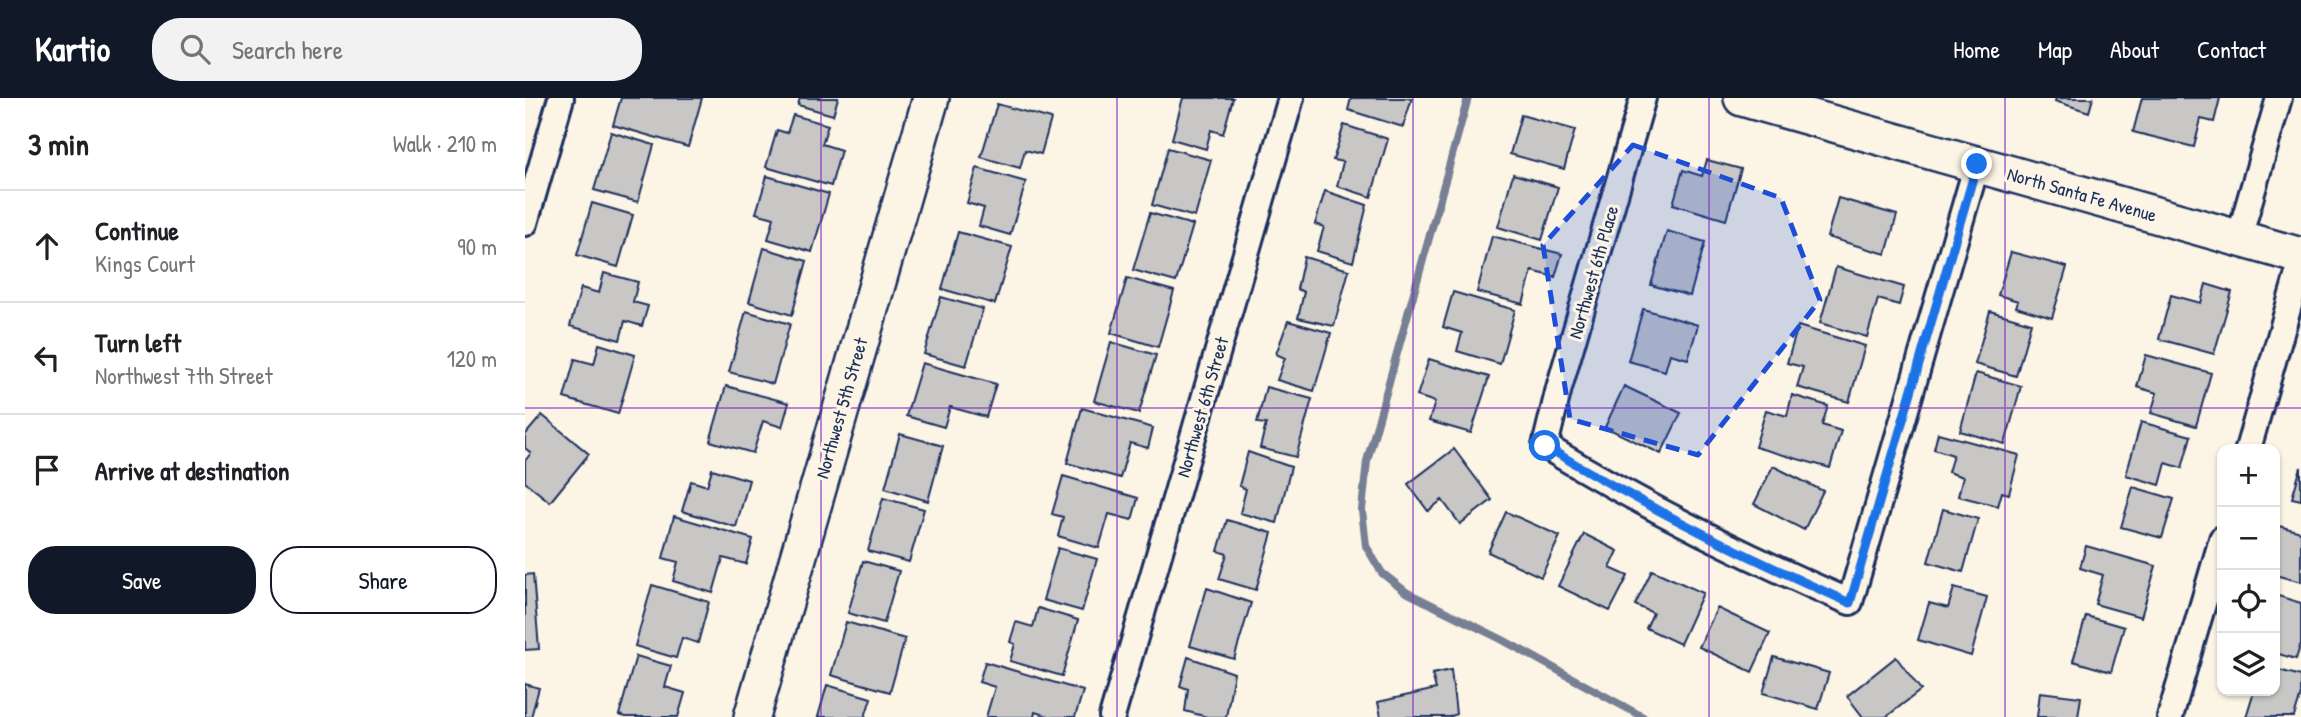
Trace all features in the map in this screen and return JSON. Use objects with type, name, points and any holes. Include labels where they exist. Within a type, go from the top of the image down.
[{"type":"street","points":[[525,223],[561,98]]},
{"type":"street","name":"Northwest 5th Street","points":[[752,717],[931,98]]},
{"type":"street","name":"Northwest 6th Street","points":[[1112,717],[1291,98]]},
{"type":"street","name":"Northwest 6th Place","points":[[1643,98],[1545,446],[1597,477],[1704,533],[1850,603],[1977,164]]},
{"type":"street","name":"North Santa Fe Avenue","points":[[1742,98],[2301,256]]},
{"type":"street","points":[[2239,239],[2279,98]]},
{"type":"street","points":[[2249,444],[2301,263]]},
{"type":"street","points":[[2170,717],[2217,556]]},
{"type":"highlighted area","points":[[1633,145],[1781,198],[1820,300],[1698,455],[1570,419],[1543,245]]},
{"type":"building","points":[[621,98],[702,98],[688,147],[613,125]]},
{"type":"building","points":[[800,98],[838,98],[833,115],[798,105]]},
{"type":"building","points":[[1183,98],[1233,98],[1223,134],[1211,130],[1206,149],[1172,139]]},
{"type":"building","points":[[1351,98],[1412,98],[1403,127],[1348,110]]},
{"type":"building","points":[[2056,98],[2093,98],[2089,112],[2055,101]]},
{"type":"building","points":[[2142,98],[2220,98],[2214,122],[2201,119],[2194,147],[2133,132]]},
{"type":"building","points":[[997,104],[1051,119],[1041,154],[1025,150],[1020,168],[981,157]]},
{"type":"building","points":[[793,115],[828,125],[822,144],[841,150],[831,186],[766,167],[777,130],[787,133]]},
{"type":"building","points":[[1521,115],[1575,130],[1564,169],[1510,154]]},
{"type":"building","points":[[1344,125],[1388,139],[1371,197],[1337,186],[1343,162],[1333,160]]},
{"type":"building","points":[[611,132],[654,145],[638,202],[594,190]]},
{"type":"building","points":[[1168,148],[1211,160],[1195,217],[1152,205]]},
{"type":"building","points":[[1707,160],[1741,169],[1726,220],[1673,204],[1683,170],[1702,176]]},
{"type":"building","points":[[977,168],[1026,182],[1010,235],[979,226],[984,208],[967,203]]},
{"type":"building","points":[[1513,174],[1558,187],[1542,240],[1498,227]]},
{"type":"building","points":[[767,176],[829,194],[812,252],[768,239],[774,218],[756,213]]},
{"type":"building","points":[[1325,191],[1367,205],[1353,262],[1317,251],[1324,227],[1315,224]]},
{"type":"building","points":[[1838,198],[1897,215],[1886,254],[1827,237]]},
{"type":"building","points":[[592,203],[633,215],[618,267],[577,255]]},
{"type":"building","points":[[1150,213],[1193,225],[1176,282],[1133,270]]},
{"type":"building","points":[[1667,231],[1705,242],[1690,296],[1651,285]]},
{"type":"building","points":[[958,232],[1012,247],[995,304],[942,289]]},
{"type":"building","points":[[1492,236],[1562,254],[1555,277],[1532,271],[1523,304],[1477,292]]},
{"type":"building","points":[[764,248],[807,261],[792,315],[749,302]]},
{"type":"building","points":[[2011,252],[2067,267],[2052,318],[2016,307],[2018,301],[1998,295]]},
{"type":"building","points":[[1304,257],[1349,270],[1334,326],[1298,318],[1304,292],[1297,289]]},
{"type":"building","points":[[1836,267],[1904,287],[1899,305],[1878,299],[1867,337],[1820,323]]},
{"type":"building","points":[[604,273],[638,282],[633,302],[648,306],[642,326],[625,321],[620,340],[570,326],[581,288],[599,293]]},
{"type":"building","points":[[1127,278],[1174,291],[1158,347],[1111,333]]},
{"type":"building","points":[[2206,284],[2232,292],[2214,354],[2159,339],[2171,295],[2201,303]]},
{"type":"building","points":[[1453,292],[1515,310],[1500,364],[1457,351],[1462,333],[1443,327]]},
{"type":"building","points":[[941,297],[983,309],[966,366],[924,354]]},
{"type":"building","points":[[1643,309],[1698,325],[1688,359],[1670,354],[1665,371],[1628,361]]},
{"type":"building","points":[[746,311],[790,324],[773,384],[729,372]]},
{"type":"building","points":[[1990,311],[2031,323],[2016,376],[1975,364]]},
{"type":"building","points":[[1288,321],[1331,333],[1314,391],[1277,380],[1285,358],[1276,354]]},
{"type":"building","points":[[1798,326],[1865,346],[1849,402],[1797,387],[1803,367],[1787,363]]},
{"type":"building","points":[[1111,342],[1156,355],[1139,413],[1094,401]]},
{"type":"building","points":[[599,344],[635,355],[618,414],[564,398],[575,359],[594,364]]},
{"type":"building","points":[[2146,355],[2211,373],[2196,426],[2151,413],[2157,393],[2137,387]]},
{"type":"building","points":[[1429,359],[1489,377],[1471,433],[1429,421],[1435,402],[1417,396]]},
{"type":"building","points":[[922,363],[996,384],[986,417],[950,407],[944,427],[906,416]]},
{"type":"building","points":[[1976,373],[2021,386],[2005,444],[1960,431]]},
{"type":"building","points":[[726,386],[789,403],[782,427],[763,421],[753,453],[710,441]]},
{"type":"building","points":[[1624,386],[1681,413],[1661,454],[1605,427]]},
{"type":"building","points":[[1266,387],[1312,399],[1296,457],[1260,448],[1266,424],[1257,423]]},
{"type":"building","points":[[1792,395],[1828,406],[1822,425],[1841,431],[1830,468],[1755,447],[1766,410],[1787,416]]},
{"type":"building","points":[[1082,408],[1153,428],[1148,448],[1130,443],[1120,478],[1067,463]]},
{"type":"building","points":[[542,415],[589,454],[550,502],[525,482],[525,461],[531,453],[525,448],[525,435]]},
{"type":"building","points":[[2141,422],[2191,436],[2182,468],[2166,463],[2160,485],[2126,475]]},
{"type":"building","points":[[1938,433],[2019,455],[2009,494],[2002,492],[1998,506],[1958,496],[1963,477],[1948,472],[1953,455],[1934,449]]},
{"type":"building","points":[[900,434],[943,446],[928,501],[885,488]]},
{"type":"building","points":[[1454,449],[1492,500],[1460,524],[1442,500],[1428,511],[1408,484]]},
{"type":"building","points":[[1248,452],[1291,467],[1277,523],[1240,513],[1246,489],[1239,486]]},
{"type":"building","points":[[1773,466],[1823,491],[1804,530],[1754,504]]},
{"type":"building","points":[[2301,467],[2301,500],[2292,498]]},
{"type":"building","points":[[712,469],[749,480],[736,527],[682,511],[691,481],[707,486]]},
{"type":"building","points":[[1063,476],[1138,498],[1132,520],[1109,514],[1099,548],[1058,536],[1063,517],[1052,514]]},
{"type":"building","points":[[2133,487],[2174,499],[2162,538],[2121,527]]},
{"type":"building","points":[[883,498],[924,509],[909,562],[868,551]]},
{"type":"building","points":[[1943,509],[1978,519],[1963,572],[1928,562]]},
{"type":"building","points":[[1506,512],[1560,536],[1541,577],[1488,552]]},
{"type":"building","points":[[674,516],[753,539],[746,564],[723,558],[713,593],[673,581],[678,562],[663,558]]},
{"type":"building","points":[[1227,520],[1272,533],[1256,590],[1219,579],[1227,554],[1218,551]]},
{"type":"building","points":[[2280,526],[2301,532],[2301,582],[2280,576]]},
{"type":"building","points":[[1584,534],[1618,551],[1610,568],[1628,576],[1610,611],[1558,586]]},
{"type":"building","points":[[2086,546],[2156,566],[2141,617],[2095,604],[2103,575],[2080,568]]},
{"type":"building","points":[[1058,548],[1097,559],[1082,611],[1043,600]]},
{"type":"building","points":[[863,561],[899,571],[884,623],[848,613]]},
{"type":"building","points":[[1652,570],[1703,593],[1680,644],[1646,628],[1653,613],[1635,605]]},
{"type":"building","points":[[533,574],[539,649],[525,650],[525,575]]},
{"type":"building","points":[[652,585],[709,602],[698,643],[682,638],[676,658],[635,646]]},
{"type":"building","points":[[1207,588],[1251,603],[1234,659],[1190,646]]},
{"type":"building","points":[[1954,588],[1987,597],[1971,656],[1918,640],[1929,603],[1948,608]]},
{"type":"building","points":[[2280,597],[2301,603],[2301,643],[2296,659],[2280,654]]},
{"type":"building","points":[[1038,608],[1078,620],[1062,676],[1010,661],[1015,644],[1010,642],[1016,622],[1033,627]]},
{"type":"building","points":[[1717,608],[1770,633],[1752,672],[1699,647]]},
{"type":"building","points":[[2086,616],[2124,627],[2111,672],[2073,661]]},
{"type":"building","points":[[846,622],[905,639],[890,692],[831,675]]},
{"type":"building","points":[[636,656],[671,666],[665,687],[685,693],[678,717],[619,715]]},
{"type":"building","points":[[1188,657],[1234,673],[1226,717],[1207,717],[1185,711],[1188,689],[1180,686]]},
{"type":"building","points":[[1774,657],[1829,673],[1818,709],[1763,693]]},
{"type":"building","points":[[1896,657],[1921,690],[1886,717],[1863,717],[1847,696]]},
{"type":"building","points":[[985,662],[1083,691],[1075,717],[1051,717],[1035,712],[1034,717],[986,717],[995,687],[979,682]]},
{"type":"building","points":[[1451,670],[1456,714],[1450,717],[1381,717],[1378,702],[1436,689],[1432,674]]},
{"type":"building","points":[[2280,670],[2301,676],[2301,694],[2294,717],[2246,717],[2252,696],[2280,696]]},
{"type":"building","points":[[525,684],[539,688],[531,717],[525,717]]},
{"type":"building","points":[[827,685],[871,698],[865,717],[818,717]]},
{"type":"building","points":[[2040,692],[2081,697],[2078,717],[2037,717]]},
{"type":"waterway","points":[[1468,98],[1367,461],[1362,510],[1366,546],[1382,573],[1406,592],[1501,639],[1643,717]]},
{"type":"route","points":[[1545,446],[1597,477],[1787,575],[1850,603],[1977,164]]}]
